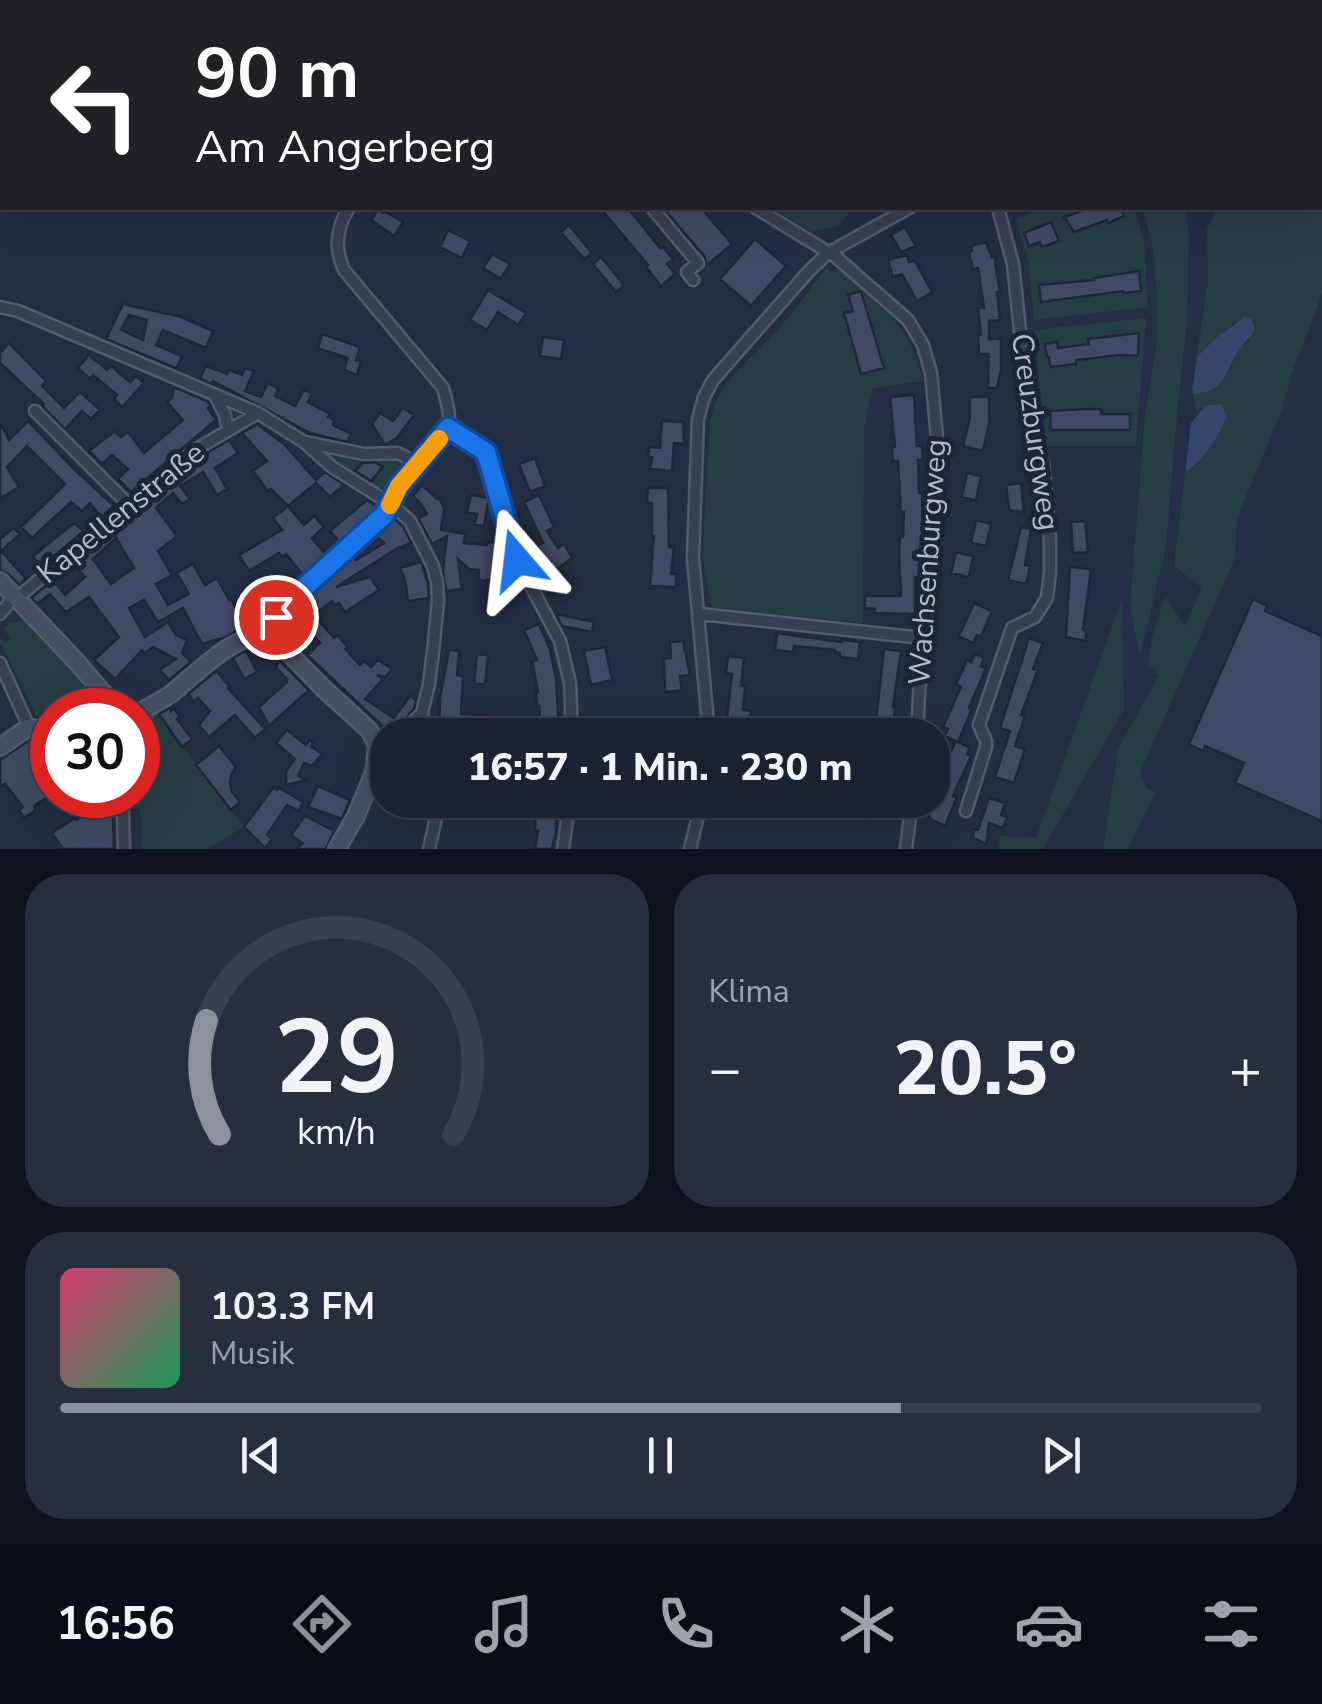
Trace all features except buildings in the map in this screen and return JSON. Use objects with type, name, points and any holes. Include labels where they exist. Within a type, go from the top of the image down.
[{"type":"street","points":[[268,635],[276,617],[296,595],[384,515],[399,486],[448,428],[449,410],[443,388],[344,270],[338,257],[338,233],[348,210]]},
{"type":"street","points":[[654,210],[698,263],[687,272],[693,280]]},
{"type":"street","name":"Wachsenburgweg","points":[[759,210],[847,266],[908,320],[923,345],[931,372],[939,459],[918,718]]},
{"type":"street","points":[[708,718],[694,558],[698,418],[704,398],[713,380],[828,253],[905,210]]},
{"type":"street","name":"Creuzburgweg","points":[[966,812],[986,747],[979,725],[1012,628],[1034,616],[1046,598],[1050,572],[1043,464],[1030,426],[1013,264],[999,210]]},
{"type":"street","points":[[0,307],[18,311],[258,413],[304,442],[332,467],[390,504],[410,522],[437,582],[434,643],[423,718]]},
{"type":"street","name":"Kapellenstraße","points":[[215,394],[228,430]]},
{"type":"street","points":[[35,411],[129,505]]},
{"type":"street","name":"Kapellenstraße","points":[[0,614],[7,591],[91,537],[196,450],[258,413]]},
{"type":"street","points":[[448,428],[486,452],[517,560],[560,641],[570,684],[571,718]]},
{"type":"street","points":[[304,442],[364,454],[397,453],[418,463]]},
{"type":"street","points":[[7,591],[99,688]]},
{"type":"street","points":[[700,614],[922,638]]},
{"type":"street","points":[[160,700],[231,646],[268,635],[370,730]]},
{"type":"street","points":[[0,663],[29,727],[0,747]]},
{"type":"street","points":[[417,718],[422,713]]},
{"type":"street","points":[[337,849],[370,781]]},
{"type":"street","points":[[123,818],[124,849]]},
{"type":"street","points":[[429,849],[436,818]]},
{"type":"street","points":[[564,849],[568,818]]},
{"type":"street","points":[[690,849],[698,818]]},
{"type":"street","points":[[906,849],[910,818]]},
{"type":"green space","points":[[774,210],[851,210],[838,227],[811,231]]},
{"type":"green space","points":[[1041,210],[1136,210],[1144,244],[1148,307],[1034,320],[1029,265],[1016,219]]},
{"type":"green space","points":[[1144,210],[1186,210],[1187,323],[1166,547],[1140,656],[1130,606],[1145,415],[1157,340],[1153,248]]},
{"type":"green space","points":[[1216,210],[1322,210],[1322,294],[1282,410],[1242,506],[1235,558],[1140,773],[1147,789],[1156,793],[1128,849],[1103,849],[1118,749],[1159,675],[1148,665],[1165,596],[1185,626],[1202,588],[1174,566],[1185,473],[1199,463],[1205,406],[1197,413],[1192,390],[1201,394],[1227,377],[1238,351],[1250,339],[1236,321],[1197,357],[1208,281],[1207,229]]},
{"type":"green space","points":[[827,268],[830,272],[840,268],[901,327],[924,381],[873,388],[864,427],[863,623],[713,610],[702,559],[710,421],[715,406],[729,381],[781,326]]},
{"type":"green space","points":[[1146,318],[1136,446],[1045,446],[1035,330]]},
{"type":"green space","points":[[319,449],[379,461],[393,459],[403,472],[388,487],[374,487],[368,484],[383,467],[364,460],[354,472],[361,481]]},
{"type":"green space","points":[[1122,599],[1124,709],[1043,849],[999,849],[1000,836],[1036,838]]},
{"type":"green space","points":[[22,618],[70,667],[84,688],[30,688],[30,704],[0,641],[5,643],[11,638],[4,629],[10,622],[17,623]]},
{"type":"green space","points":[[160,716],[244,827],[207,849],[142,849],[140,818],[160,818]]},
{"type":"water","points":[[1244,317],[1251,318],[1255,328],[1224,378],[1214,389],[1195,394],[1192,390],[1197,357]]},
{"type":"water","points":[[1221,404],[1227,417],[1223,425],[1205,455],[1185,473],[1191,423],[1205,406]]},
{"type":"slow traffic","points":[[390,505],[399,486],[439,439]]},
{"type":"route","points":[[276,617],[384,515],[399,486],[448,428],[486,452],[517,560]]}]
